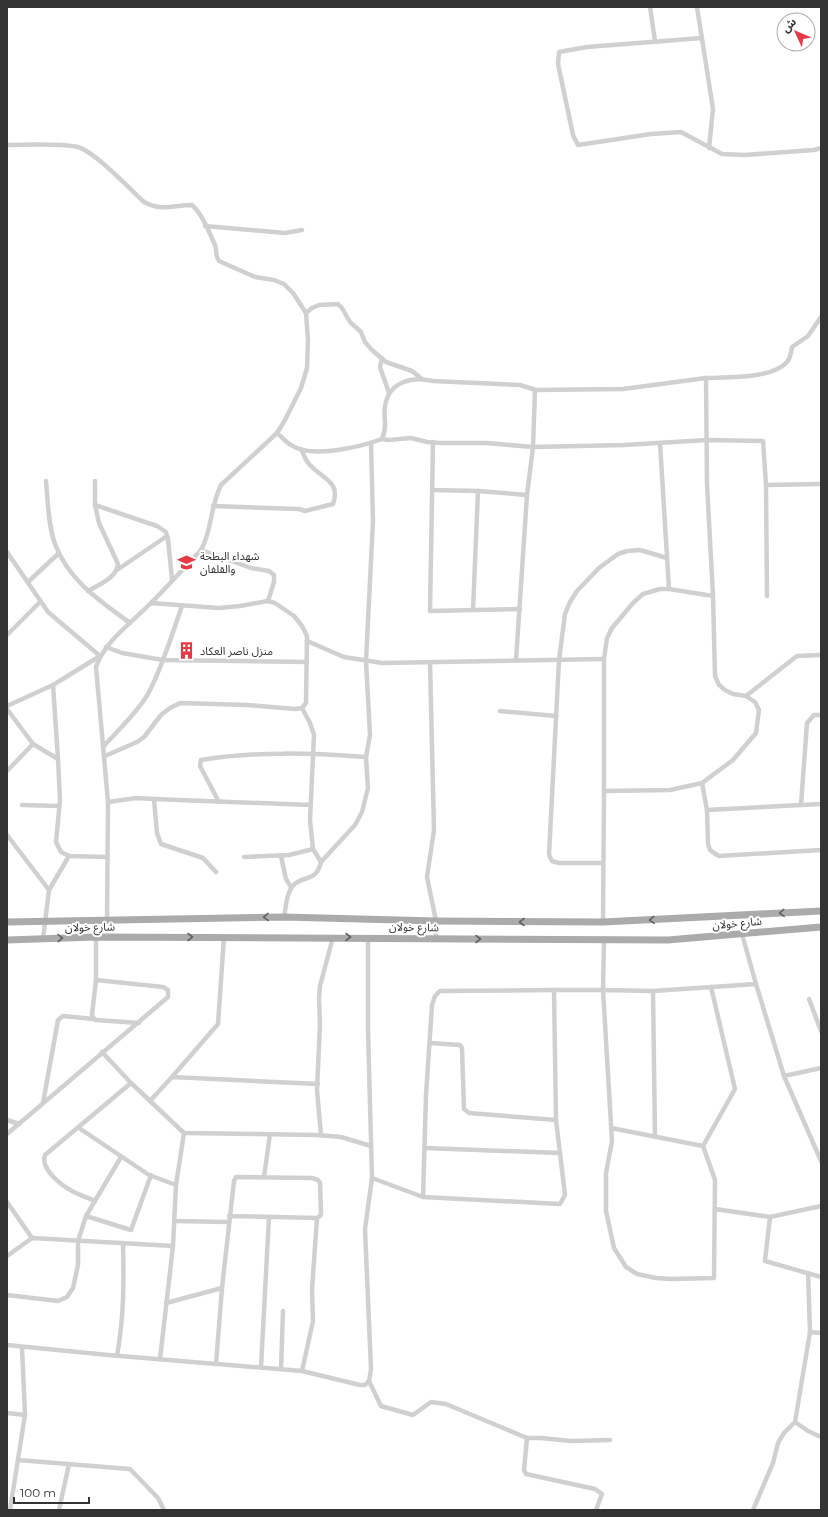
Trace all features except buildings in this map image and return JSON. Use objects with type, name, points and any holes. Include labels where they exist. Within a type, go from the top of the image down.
[{"type":"main road","name":"شارع خولان","points":[[7,922],[284,917],[436,921],[602,922],[821,911]]},
{"type":"main road","name":"شارع خولان","points":[[7,940],[96,937],[368,937],[436,939],[668,940],[821,927]]},
{"type":"street","points":[[650,7],[655,41]]},
{"type":"street","points":[[697,7],[713,109],[709,148]]},
{"type":"street","points":[[702,38],[587,47],[559,52],[558,64],[573,135],[578,145],[652,134],[681,132],[722,154],[745,155],[814,150],[821,148]]},
{"type":"street","points":[[7,145],[62,145],[79,148],[93,155],[144,202],[152,207],[162,209],[192,205],[198,210],[216,247],[217,258],[219,261],[255,277],[274,280],[284,284],[293,293],[306,313],[307,368],[301,388],[277,433],[221,485],[216,495],[206,540],[201,550],[151,603],[106,647],[100,656],[96,667],[108,802],[107,920]]},
{"type":"street","points":[[205,226],[285,233],[302,230]]},
{"type":"street","points":[[306,313],[319,305],[338,304],[350,322],[361,332],[368,346],[390,364],[412,371],[422,378],[433,381],[520,385],[536,390],[623,388],[706,378],[756,375],[771,371],[787,362],[791,356],[792,347],[808,336],[821,317]]},
{"type":"street","points":[[382,358],[380,367],[389,394]]},
{"type":"street","points":[[382,439],[386,429],[384,417],[385,405],[389,394],[393,388],[400,384],[422,378]]},
{"type":"street","points":[[604,791],[670,790],[702,783],[733,760],[756,733],[759,710],[756,702],[746,696],[733,694],[725,690],[719,685],[715,676],[713,596],[707,484],[706,378]]},
{"type":"street","points":[[516,660],[527,495],[533,447],[536,390]]},
{"type":"street","points":[[277,433],[291,446],[322,453],[371,443],[382,439],[389,440],[411,438],[433,442],[486,443],[533,447],[624,445],[707,440],[763,441],[766,485],[767,596]]},
{"type":"street","points":[[433,442],[430,611],[520,609]]},
{"type":"street","points":[[284,917],[291,887],[296,882],[314,875],[319,871],[321,862],[355,825],[362,812],[368,788],[366,757],[370,735],[366,661],[373,520],[371,443]]},
{"type":"street","points":[[660,443],[669,589]]},
{"type":"street","points":[[213,506],[300,509],[305,511],[332,504],[336,495],[334,488],[330,482],[310,465],[301,449]]},
{"type":"street","points":[[46,481],[55,543],[64,564],[88,591],[130,623]]},
{"type":"street","points":[[95,481],[95,505],[98,523],[118,564],[117,570]]},
{"type":"street","points":[[766,485],[821,484]]},
{"type":"street","points":[[432,490],[478,491],[527,495]]},
{"type":"street","points":[[473,610],[478,491]]},
{"type":"street","points":[[95,505],[157,526],[166,532],[172,580]]},
{"type":"street","points":[[88,591],[113,576],[117,570],[167,536]]},
{"type":"street","points":[[201,550],[251,568],[269,571],[274,575],[274,582],[268,601]]},
{"type":"street","points":[[603,863],[560,864],[552,861],[549,855],[559,660],[565,614],[577,591],[599,568],[618,554],[627,551],[640,550],[667,558]]},
{"type":"street","points":[[7,552],[48,612],[100,656]]},
{"type":"street","points":[[28,582],[60,553]]},
{"type":"street","points":[[602,922],[604,659],[607,638],[612,628],[633,603],[644,594],[660,589],[669,589],[713,596]]},
{"type":"street","points":[[105,756],[137,742],[144,737],[160,714],[180,704],[247,705],[295,709],[302,708],[306,703],[308,636],[294,616],[276,603],[268,601],[219,608],[151,603]]},
{"type":"street","points":[[7,635],[40,602]]},
{"type":"street","points":[[104,746],[149,693],[163,660],[182,606]]},
{"type":"street","points":[[307,641],[344,657],[382,663],[604,659]]},
{"type":"street","points":[[106,647],[122,653],[163,660],[307,662]]},
{"type":"street","points":[[746,696],[797,656],[821,655]]},
{"type":"street","points":[[7,706],[53,685],[100,656]]},
{"type":"street","points":[[430,662],[434,830],[428,862],[427,877],[436,921],[436,939]]},
{"type":"street","points":[[53,685],[58,759],[59,806],[56,842],[61,852],[69,856],[107,857]]},
{"type":"street","points":[[302,708],[310,723],[314,735],[310,820],[313,849],[321,862]]},
{"type":"street","points":[[7,710],[33,744],[58,759]]},
{"type":"street","points":[[500,711],[556,716]]},
{"type":"street","points":[[801,805],[807,723],[814,715],[821,715]]},
{"type":"street","points":[[7,771],[33,744]]},
{"type":"street","points":[[219,802],[200,766],[201,760],[245,755],[314,753],[366,757]]},
{"type":"street","points":[[702,783],[707,810],[708,844],[710,850],[719,856],[821,850]]},
{"type":"street","points":[[108,802],[136,798],[311,806]]},
{"type":"street","points":[[154,800],[157,833],[161,844],[203,858],[216,872]]},
{"type":"street","points":[[707,810],[821,804]]},
{"type":"street","points":[[22,805],[59,806]]},
{"type":"street","points":[[7,835],[49,890]]},
{"type":"street","points":[[244,858],[282,856],[313,849]]},
{"type":"street","points":[[43,939],[49,890],[69,856]]},
{"type":"street","points":[[282,856],[286,880],[291,887]]},
{"type":"street","points":[[742,934],[784,1076],[821,1160]]},
{"type":"street","points":[[94,1018],[92,1015],[96,980],[96,937]]},
{"type":"street","points":[[150,1101],[218,1024],[224,937]]},
{"type":"street","points":[[321,1135],[318,1084],[320,1024],[319,998],[320,986],[333,937]]},
{"type":"street","points":[[368,937],[372,1178],[365,1229],[371,1369],[369,1381],[381,1406],[413,1415],[431,1402],[446,1404],[528,1438],[571,1441],[610,1440]]},
{"type":"street","points":[[604,940],[603,990],[612,1141],[606,1173],[606,1211],[614,1248],[626,1267],[637,1274],[671,1279],[714,1278],[716,1180],[703,1146]]},
{"type":"street","points":[[7,1134],[168,997],[168,990],[163,987],[96,980]]},
{"type":"street","points":[[423,1197],[426,1095],[432,1005],[435,996],[440,992],[653,990],[756,984]]},
{"type":"street","points":[[703,1146],[735,1089],[711,987]]},
{"type":"street","points":[[372,1178],[423,1197],[560,1204],[565,1195],[556,1120],[554,990]]},
{"type":"street","points":[[653,990],[655,1137]]},
{"type":"street","points":[[809,999],[821,1031]]},
{"type":"street","points":[[43,1103],[58,1020],[63,1016],[139,1023]]},
{"type":"street","points":[[430,1043],[460,1045],[462,1048],[464,1108],[469,1113],[556,1120]]},
{"type":"street","points":[[102,1052],[131,1083],[184,1133],[321,1135],[341,1137],[371,1146]]},
{"type":"street","points":[[784,1076],[821,1068]]},
{"type":"street","points":[[172,1077],[318,1084]]},
{"type":"street","points":[[95,1201],[70,1191],[50,1174],[43,1164],[45,1155],[131,1083]]},
{"type":"street","points":[[7,1120],[19,1124]]},
{"type":"street","points":[[79,1128],[121,1157],[151,1175],[176,1185]]},
{"type":"street","points":[[611,1128],[703,1146]]},
{"type":"street","points":[[160,1359],[173,1246],[176,1185],[184,1133]]},
{"type":"street","points":[[264,1177],[270,1134]]},
{"type":"street","points":[[425,1148],[560,1153]]},
{"type":"street","points":[[7,1295],[58,1301],[67,1297],[73,1288],[78,1265],[78,1241],[86,1216],[121,1157]]},
{"type":"street","points":[[86,1216],[131,1230],[151,1175]]},
{"type":"street","points":[[216,1364],[229,1216],[234,1181],[236,1177],[312,1178],[318,1180],[320,1183],[321,1213],[317,1218],[312,1290],[313,1321],[302,1371]]},
{"type":"street","points":[[7,1202],[32,1238]]},
{"type":"street","points":[[715,1209],[770,1217],[821,1206]]},
{"type":"street","points":[[229,1216],[317,1218]]},
{"type":"street","points":[[261,1367],[269,1217]]},
{"type":"street","points":[[770,1217],[765,1261],[821,1277]]},
{"type":"street","points":[[174,1221],[229,1222]]},
{"type":"street","points":[[7,1256],[32,1238],[173,1246]]},
{"type":"street","points":[[117,1356],[121,1331],[124,1291],[123,1243]]},
{"type":"street","points":[[753,1510],[773,1463],[778,1443],[784,1433],[795,1422],[810,1332],[808,1273]]},
{"type":"street","points":[[166,1303],[222,1288]]},
{"type":"street","points":[[281,1369],[283,1311]]},
{"type":"street","points":[[810,1332],[821,1334]]},
{"type":"street","points":[[7,1346],[302,1371],[365,1385],[369,1381]]},
{"type":"street","points":[[10,1510],[25,1415],[22,1347]]},
{"type":"street","points":[[7,1413],[25,1415]]},
{"type":"street","points":[[795,1422],[808,1431],[821,1437]]},
{"type":"street","points":[[528,1438],[524,1470],[526,1474],[595,1488],[602,1494],[596,1510]]},
{"type":"street","points":[[18,1460],[130,1469],[158,1498],[164,1510]]},
{"type":"street","points":[[59,1510],[69,1464]]},
{"type":"place","name":"شهداء البطحة والقلفان","points":[[187,562]]},
{"type":"place","name":"منزل ناصر العكاد","points":[[187,651]]}]
